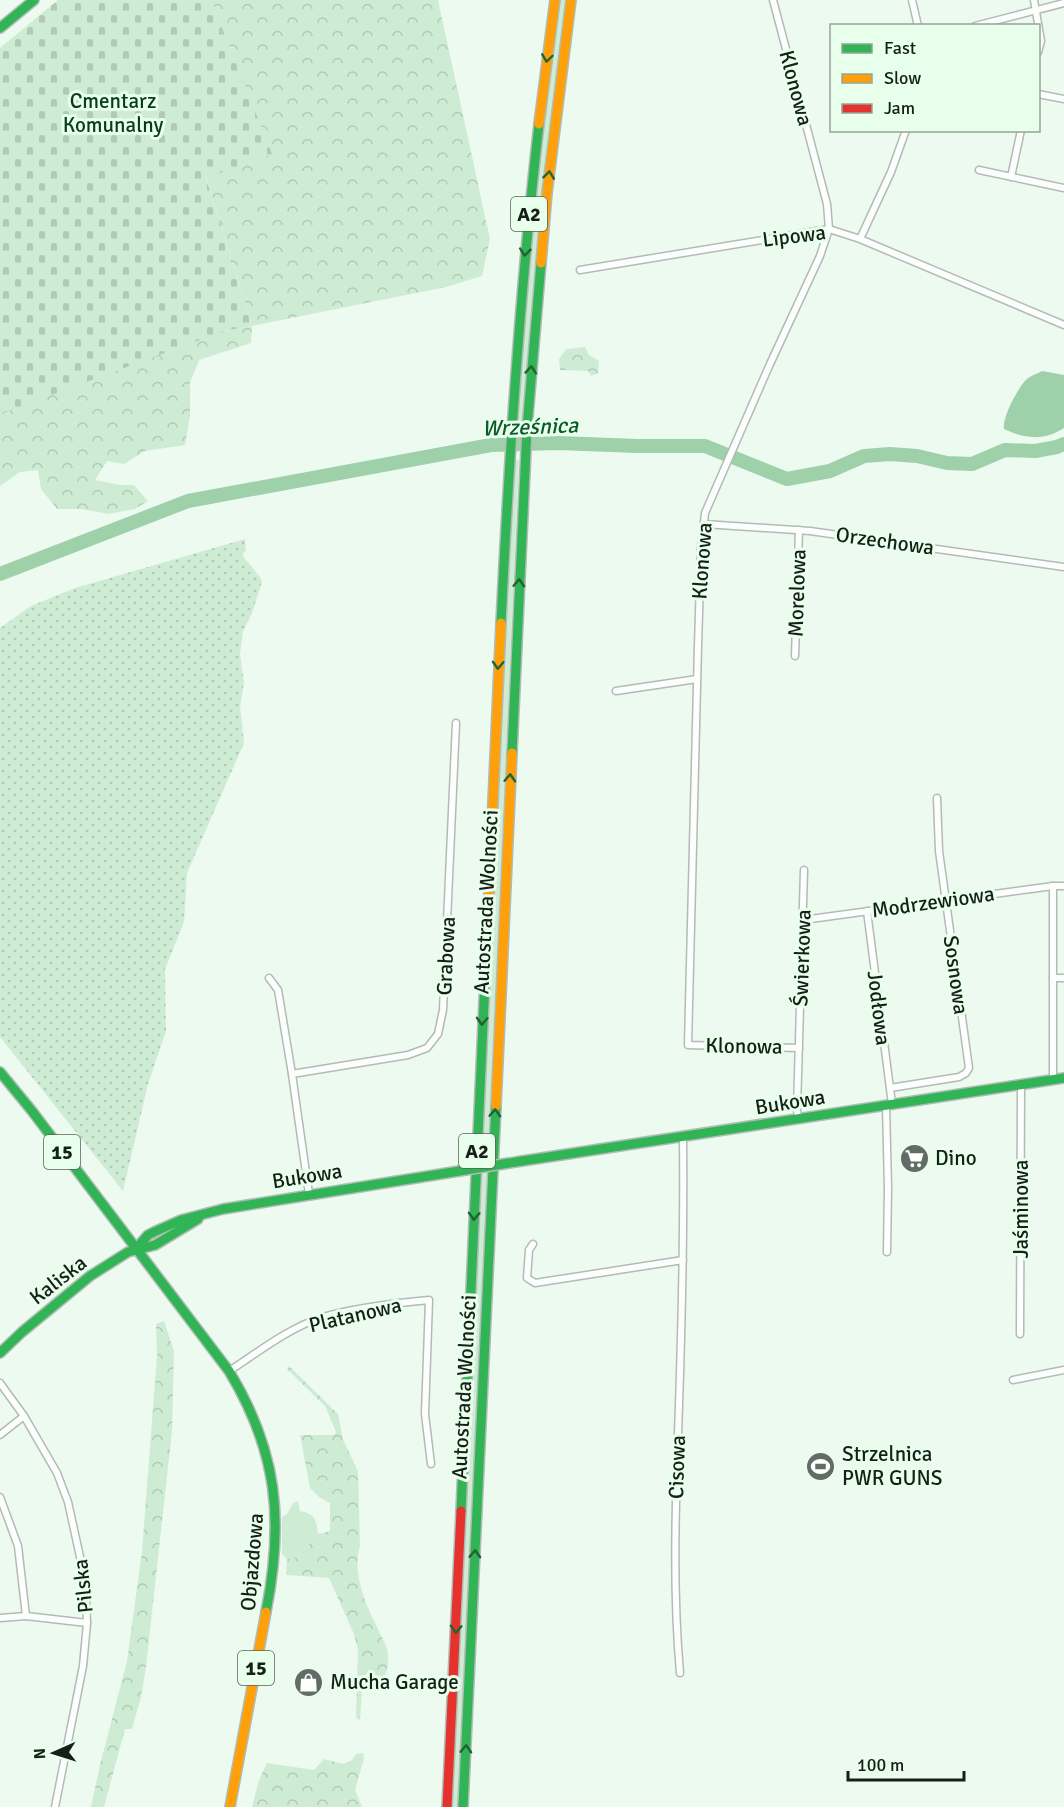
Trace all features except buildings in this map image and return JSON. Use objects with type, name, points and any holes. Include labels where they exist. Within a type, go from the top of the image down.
[{"type":"main road","points":[[0,28],[34,0]]},
{"type":"main road","name":"Autostrada Wolności","points":[[447,1807],[509,459],[520,302],[533,168],[555,0]]},
{"type":"main road","name":"Autostrada Wolności","points":[[464,1807],[526,428],[547,193],[571,0]]},
{"type":"main road","name":"15","points":[[0,1072],[136,1249]]},
{"type":"main road","name":"Bukowa","points":[[136,1249],[148,1235],[181,1220],[239,1205],[1064,1078]]},
{"type":"main road","name":"Kaliska","points":[[2,1349],[90,1276],[136,1249]]},
{"type":"main road","name":"Objazdowa","points":[[136,1249],[229,1371],[250,1408],[263,1443],[273,1483],[277,1524],[273,1568],[230,1807]]},
{"type":"street","name":"Klonowa","points":[[773,0],[827,204],[829,229],[820,256],[705,513],[701,548],[688,1045],[799,1048]]},
{"type":"street","points":[[912,0],[918,24]]},
{"type":"street","points":[[1034,0],[1038,24]]},
{"type":"street","points":[[983,24],[1064,3]]},
{"type":"street","points":[[1040,94],[1064,99]]},
{"type":"street","points":[[860,239],[891,172],[905,132]]},
{"type":"street","points":[[1011,177],[1021,132]]},
{"type":"street","points":[[979,170],[1064,188]]},
{"type":"street","name":"Lipowa","points":[[580,270],[829,229],[860,239],[1064,325]]},
{"type":"street","name":"Orzechowa","points":[[704,524],[799,530],[1064,567]]},
{"type":"street","name":"Morelowa","points":[[795,656],[799,530]]},
{"type":"street","points":[[616,691],[697,679]]},
{"type":"street","name":"Grabowa","points":[[292,1074],[408,1055],[427,1047],[438,1034],[443,1010],[456,723]]},
{"type":"street","name":"Sosnowa","points":[[890,1088],[959,1077],[969,1068],[939,851],[937,798]]},
{"type":"street","name":"Świerkowa","points":[[798,1119],[804,870]]},
{"type":"street","points":[[1053,886],[1053,1080]]},
{"type":"street","name":"Modrzewiowa","points":[[803,920],[1064,886]]},
{"type":"street","name":"Jodłowa","points":[[867,911],[890,1088],[887,1252]]},
{"type":"street","points":[[269,978],[278,990],[309,1194]]},
{"type":"street","points":[[1053,978],[1064,978]]},
{"type":"street","name":"Jaśminowa","points":[[1020,1334],[1021,1084]]},
{"type":"street","name":"Cisowa","points":[[680,1673],[675,1620],[675,1498],[683,1260],[683,1136]]},
{"type":"street","points":[[533,1244],[529,1250],[527,1278],[535,1283],[683,1260]]},
{"type":"street","name":"Platanowa","points":[[229,1371],[299,1328],[320,1318],[429,1300],[425,1414],[431,1464]]},
{"type":"street","points":[[1013,1380],[1064,1370]]},
{"type":"street","name":"Pilska","points":[[0,1383],[24,1416],[57,1473],[68,1502],[81,1556],[87,1623],[83,1666],[55,1807]]},
{"type":"street","points":[[0,1435],[24,1416]]},
{"type":"street","points":[[0,1497],[18,1546],[26,1616]]},
{"type":"street","points":[[0,1618],[26,1616],[87,1623]]},
{"type":"green space","name":"Cmentarz Komunalny","points":[[58,0],[211,0],[272,154],[206,178],[252,326],[224,331],[0,414],[0,48]]},
{"type":"green space","points":[[211,0],[438,0],[490,239],[482,276],[446,287],[252,326],[206,177],[271,154]]},
{"type":"green space","points":[[559,0],[567,0],[541,213],[522,427],[516,428],[531,227]]},
{"type":"green space","points":[[252,326],[251,343],[199,360],[190,383],[190,416],[185,445],[145,451],[124,464],[107,461],[95,480],[134,485],[148,501],[135,509],[109,514],[81,509],[57,509],[41,489],[38,470],[20,472],[0,486],[0,350],[224,331]]},
{"type":"green space","points":[[585,347],[589,355],[599,361],[598,373],[591,376],[588,371],[560,370],[559,359],[566,349]]},
{"type":"green space","points":[[514,460],[519,460],[488,1161],[481,1162]]},
{"type":"green space","points":[[245,539],[246,550],[242,555],[262,582],[252,613],[243,631],[240,654],[244,683],[240,706],[244,743],[187,873],[184,922],[165,969],[166,1031],[148,1084],[123,1191],[0,1037],[0,628],[31,606],[75,588]]},
{"type":"green space","points":[[487,1173],[459,1807],[452,1807],[481,1174]]},
{"type":"green space","points":[[164,1321],[174,1351],[172,1431],[146,1667],[132,1729],[125,1729],[104,1807],[91,1807],[127,1661],[142,1551],[157,1356],[156,1324]]},
{"type":"green space","points":[[289,1366],[338,1414],[343,1440],[358,1471],[359,1577],[364,1598],[385,1644],[388,1657],[383,1681],[378,1682],[366,1674],[363,1676],[360,1720],[356,1718],[358,1649],[329,1578],[286,1575],[287,1559],[297,1557],[318,1534],[330,1531],[330,1503],[310,1488],[300,1435],[334,1435],[336,1432],[325,1406],[287,1369]]},
{"type":"green space","points":[[298,1501],[300,1511],[314,1518],[318,1534],[297,1557],[287,1559],[282,1554],[282,1517],[287,1514],[293,1503]]},
{"type":"green space","points":[[363,1753],[364,1758],[355,1790],[362,1807],[252,1807],[259,1780],[267,1763],[314,1770],[324,1759],[343,1764],[352,1760],[356,1754]]},
{"type":"shaded area","points":[[1042,371],[1064,375],[1064,428],[1042,437],[1027,437],[1004,429],[1008,411],[1018,391],[1027,379]]},
{"type":"waterway","name":"Wrześnica","points":[[0,574],[188,501],[491,445],[558,443],[705,446],[787,479],[830,471],[864,456],[890,454],[917,456],[947,463],[972,464],[1005,450],[1035,451],[1064,444]]},
{"type":"traffic: fast","points":[[0,28],[34,0]]},
{"type":"traffic: fast","points":[[501,623],[516,373],[539,124]]},
{"type":"traffic: fast","points":[[512,753],[527,428],[541,263]]},
{"type":"traffic: fast","points":[[461,1511],[488,913]]},
{"type":"traffic: fast","points":[[0,1072],[229,1371],[245,1401],[258,1430],[273,1488],[275,1547],[266,1612]]},
{"type":"traffic: fast","points":[[522,1161],[1064,1078]]},
{"type":"traffic: fast","points":[[463,1807],[496,1106]]},
{"type":"traffic: fast","points":[[447,1173],[522,1161]]},
{"type":"traffic: fast","points":[[136,1249],[148,1235],[154,1232],[181,1220],[223,1209],[447,1173]]},
{"type":"traffic: fast","points":[[0,1353],[90,1276],[128,1252],[155,1245],[198,1219]]},
{"type":"traffic: slow","points":[[539,124],[555,0]]},
{"type":"traffic: slow","points":[[541,263],[547,193],[571,0]]},
{"type":"traffic: slow","points":[[488,913],[501,623]]},
{"type":"traffic: slow","points":[[496,1106],[512,753]]},
{"type":"traffic: slow","points":[[230,1807],[266,1612]]},
{"type":"traffic: jam","points":[[447,1807],[461,1511]]},
{"type":"place","name":"Dino","points":[[914,1158]]},
{"type":"place","name":"Strzelnica PWR GUNS","points":[[821,1466]]},
{"type":"place","name":"Mucha Garage","points":[[309,1682]]}]
